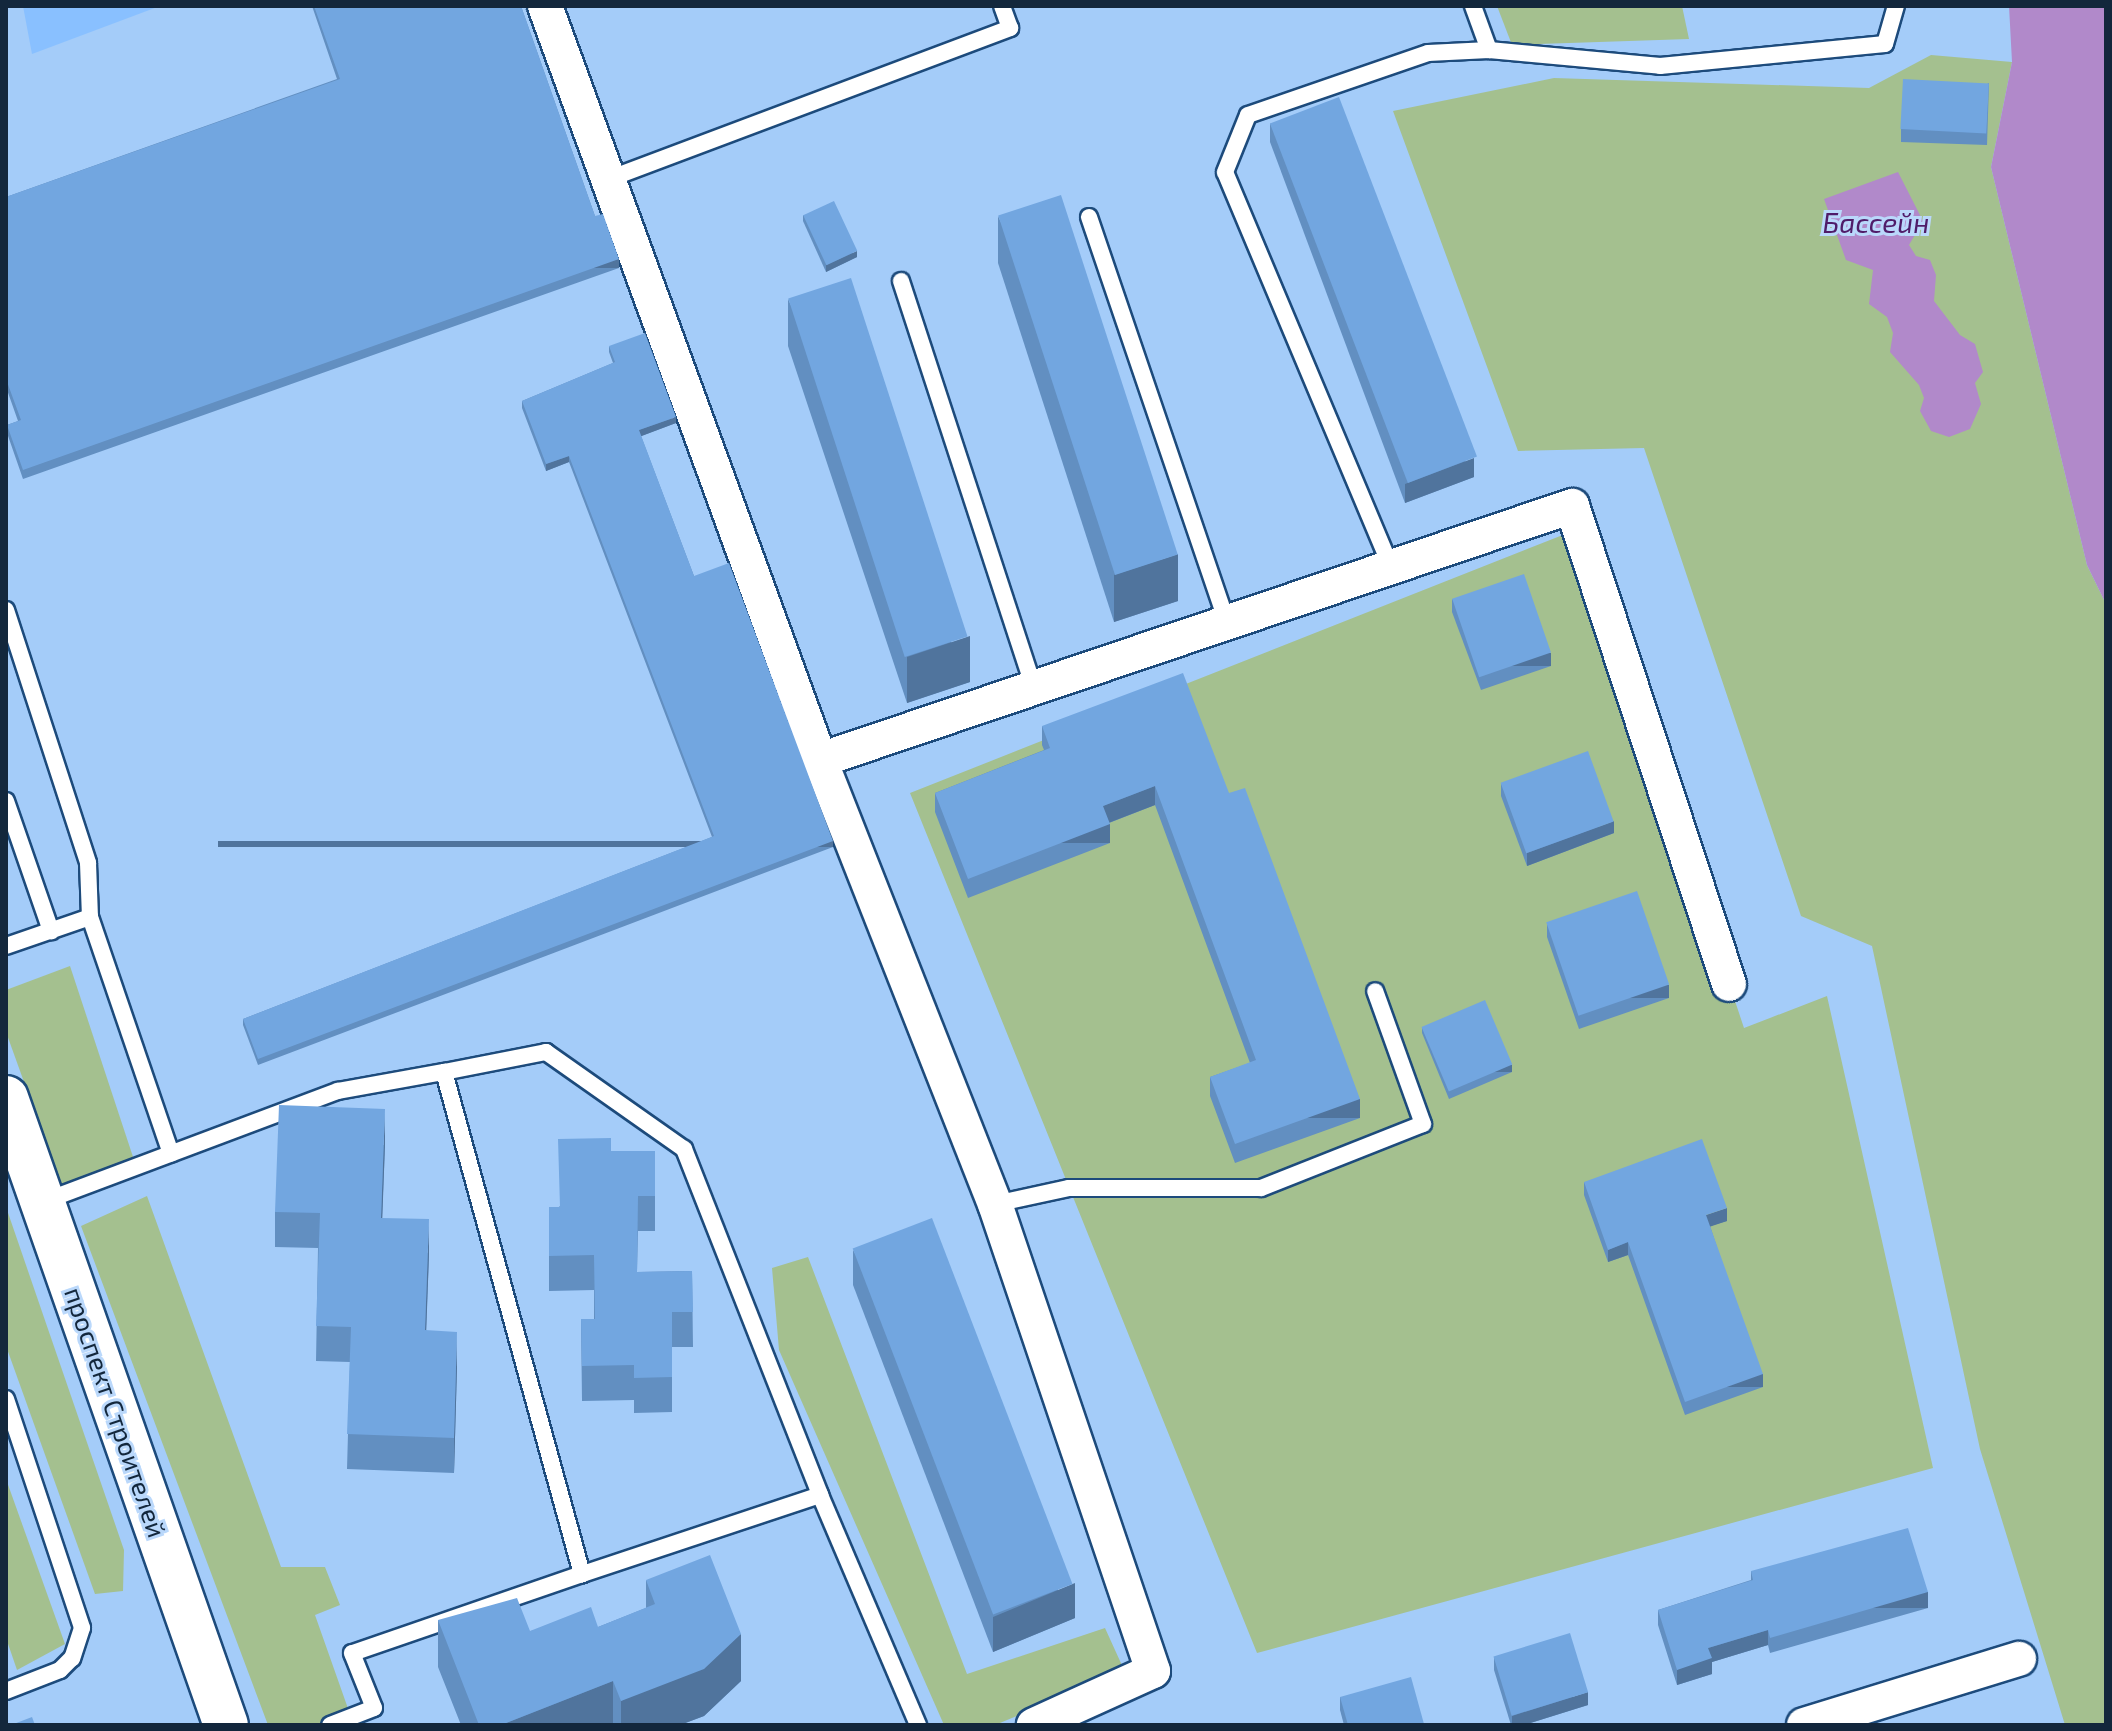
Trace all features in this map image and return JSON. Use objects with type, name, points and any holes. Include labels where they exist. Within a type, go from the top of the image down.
[{"type":"street","points":[[545,6],[820,760],[995,1204],[1153,1671],[1034,1725]]},
{"type":"street","points":[[820,760],[1572,506],[1729,984]]},
{"type":"street","name":"проспект Строителей","points":[[6,1098],[226,1725]]},
{"type":"street","points":[[1804,1725],[2019,1659]]},
{"type":"lane","points":[[606,180],[1010,28],[1002,6]]},
{"type":"lane","points":[[1473,6],[1489,50]]},
{"type":"lane","points":[[1391,567],[1225,172],[1248,115],[1428,53],[1489,50],[1660,66],[1885,44],[1896,6]]},
{"type":"lane","points":[[1089,217],[1227,622]]},
{"type":"lane","points":[[901,281],[1034,688]]},
{"type":"lane","points":[[6,610],[88,863],[90,917],[171,1153]]},
{"type":"lane","points":[[6,801],[51,931]]},
{"type":"lane","points":[[6,946],[90,917]]},
{"type":"lane","points":[[995,1204],[1069,1188],[1261,1188],[1423,1124],[1375,991]]},
{"type":"lane","points":[[41,1202],[338,1091],[546,1052],[684,1149],[820,1495],[918,1725]]},
{"type":"lane","points":[[444,1072],[582,1574]]},
{"type":"lane","points":[[6,1399],[82,1628],[72,1658],[60,1670],[6,1691]]},
{"type":"lane","points":[[380,1725],[352,1653],[820,1495]]},
{"type":"lane","points":[[330,1725],[374,1708]]},
{"type":"shaded area","points":[[23,6],[160,6],[32,54]]},
{"type":"green space","points":[[1497,6],[1682,6],[1689,39],[1512,45]]},
{"type":"green space","points":[[1931,55],[2012,62],[1991,167],[2087,565],[2106,604],[2106,1725],[2065,1725],[1980,1449],[1872,946],[1801,916],[1644,448],[1518,451],[1393,111],[1554,78],[1869,88]]},
{"type":"green space","points":[[1578,529],[1744,1028],[1827,996],[1933,1468],[1257,1653],[910,793]]},
{"type":"green space","points":[[70,966],[136,1166],[64,1193],[6,1032],[6,990]]},
{"type":"green space","points":[[147,1196],[281,1567],[325,1567],[340,1605],[315,1615],[351,1717],[330,1725],[268,1725],[81,1226]]},
{"type":"green space","points":[[6,1207],[124,1550],[123,1591],[95,1594],[6,1346]]},
{"type":"green space","points":[[808,1257],[967,1674],[1105,1628],[1125,1672],[995,1725],[944,1725],[779,1350],[772,1268]]},
{"type":"green space","points":[[6,1479],[65,1644],[17,1670],[6,1638]]},
{"type":"water","points":[[2009,6],[2106,6],[2106,604],[2087,565],[1991,167],[2012,62]]},
{"type":"water","name":"Бассейн","points":[[1898,172],[1923,221],[1909,245],[1916,256],[1930,260],[1936,275],[1934,301],[1960,335],[1975,344],[1983,372],[1975,383],[1981,404],[1970,429],[1949,437],[1931,431],[1920,411],[1924,398],[1919,385],[1890,352],[1893,333],[1887,317],[1869,304],[1873,270],[1846,260],[1824,199]]},
{"type":"building","points":[[314,6],[521,6],[595,216],[603,214],[619,259],[23,470],[7,425],[21,420],[6,379],[6,197],[340,79]]},
{"type":"building","points":[[1903,79],[1989,84],[1986,133],[1900,129]]},
{"type":"building","points":[[1339,97],[1477,456],[1408,483],[1270,124]]},
{"type":"building","points":[[1061,195],[1178,554],[1115,575],[998,215]]},
{"type":"building","points":[[834,201],[857,251],[826,265],[803,215]]},
{"type":"building","points":[[851,278],[967,637],[905,657],[788,298]]},
{"type":"building","points":[[645,333],[676,417],[639,430],[694,576],[729,563],[833,841],[258,1059],[243,1019],[714,836],[569,456],[546,464],[522,401],[615,362],[609,346]]},
{"type":"building","points":[[1524,574],[1551,652],[1479,677],[1452,599]]},
{"type":"building","points":[[1183,673],[1229,793],[1245,788],[1360,1099],[1235,1144],[1210,1077],[1256,1060],[1155,786],[1103,806],[1110,824],[968,879],[935,793],[1050,748],[1042,726]]},
{"type":"building","points":[[1588,751],[1614,821],[1526,853],[1501,783]]},
{"type":"building","points":[[1637,891],[1669,985],[1578,1016],[1546,922]]},
{"type":"building","points":[[1485,1000],[1512,1064],[1449,1091],[1421,1027]]},
{"type":"building","points":[[279,1105],[385,1109],[381,1218],[429,1219],[425,1330],[457,1332],[454,1438],[347,1434],[351,1327],[316,1326],[320,1213],[275,1212]]},
{"type":"building","points":[[611,1138],[611,1151],[655,1151],[655,1196],[638,1196],[637,1272],[692,1271],[693,1312],[672,1312],[672,1377],[634,1378],[634,1365],[582,1366],[581,1319],[595,1319],[594,1255],[549,1256],[549,1207],[560,1207],[558,1139]]},
{"type":"building","points":[[1702,1139],[1727,1208],[1706,1215],[1763,1374],[1685,1402],[1628,1242],[1608,1250],[1584,1182]]},
{"type":"building","points":[[932,1218],[1072,1584],[993,1614],[853,1248]]},
{"type":"building","points":[[1908,1528],[1928,1592],[1770,1638],[1768,1630],[1708,1648],[1712,1658],[1677,1670],[1658,1610],[1753,1580],[1751,1571]]},
{"type":"building","points":[[710,1555],[741,1634],[704,1669],[621,1701],[613,1681],[501,1725],[479,1725],[438,1620],[517,1598],[530,1631],[591,1607],[598,1627],[655,1604],[646,1580]]},
{"type":"building","points":[[1570,1633],[1588,1692],[1512,1716],[1493,1656]]},
{"type":"building","points":[[1411,1677],[1424,1724],[1348,1725],[1340,1697]]},
{"type":"building","points":[[32,1717],[35,1725],[11,1725]]}]
